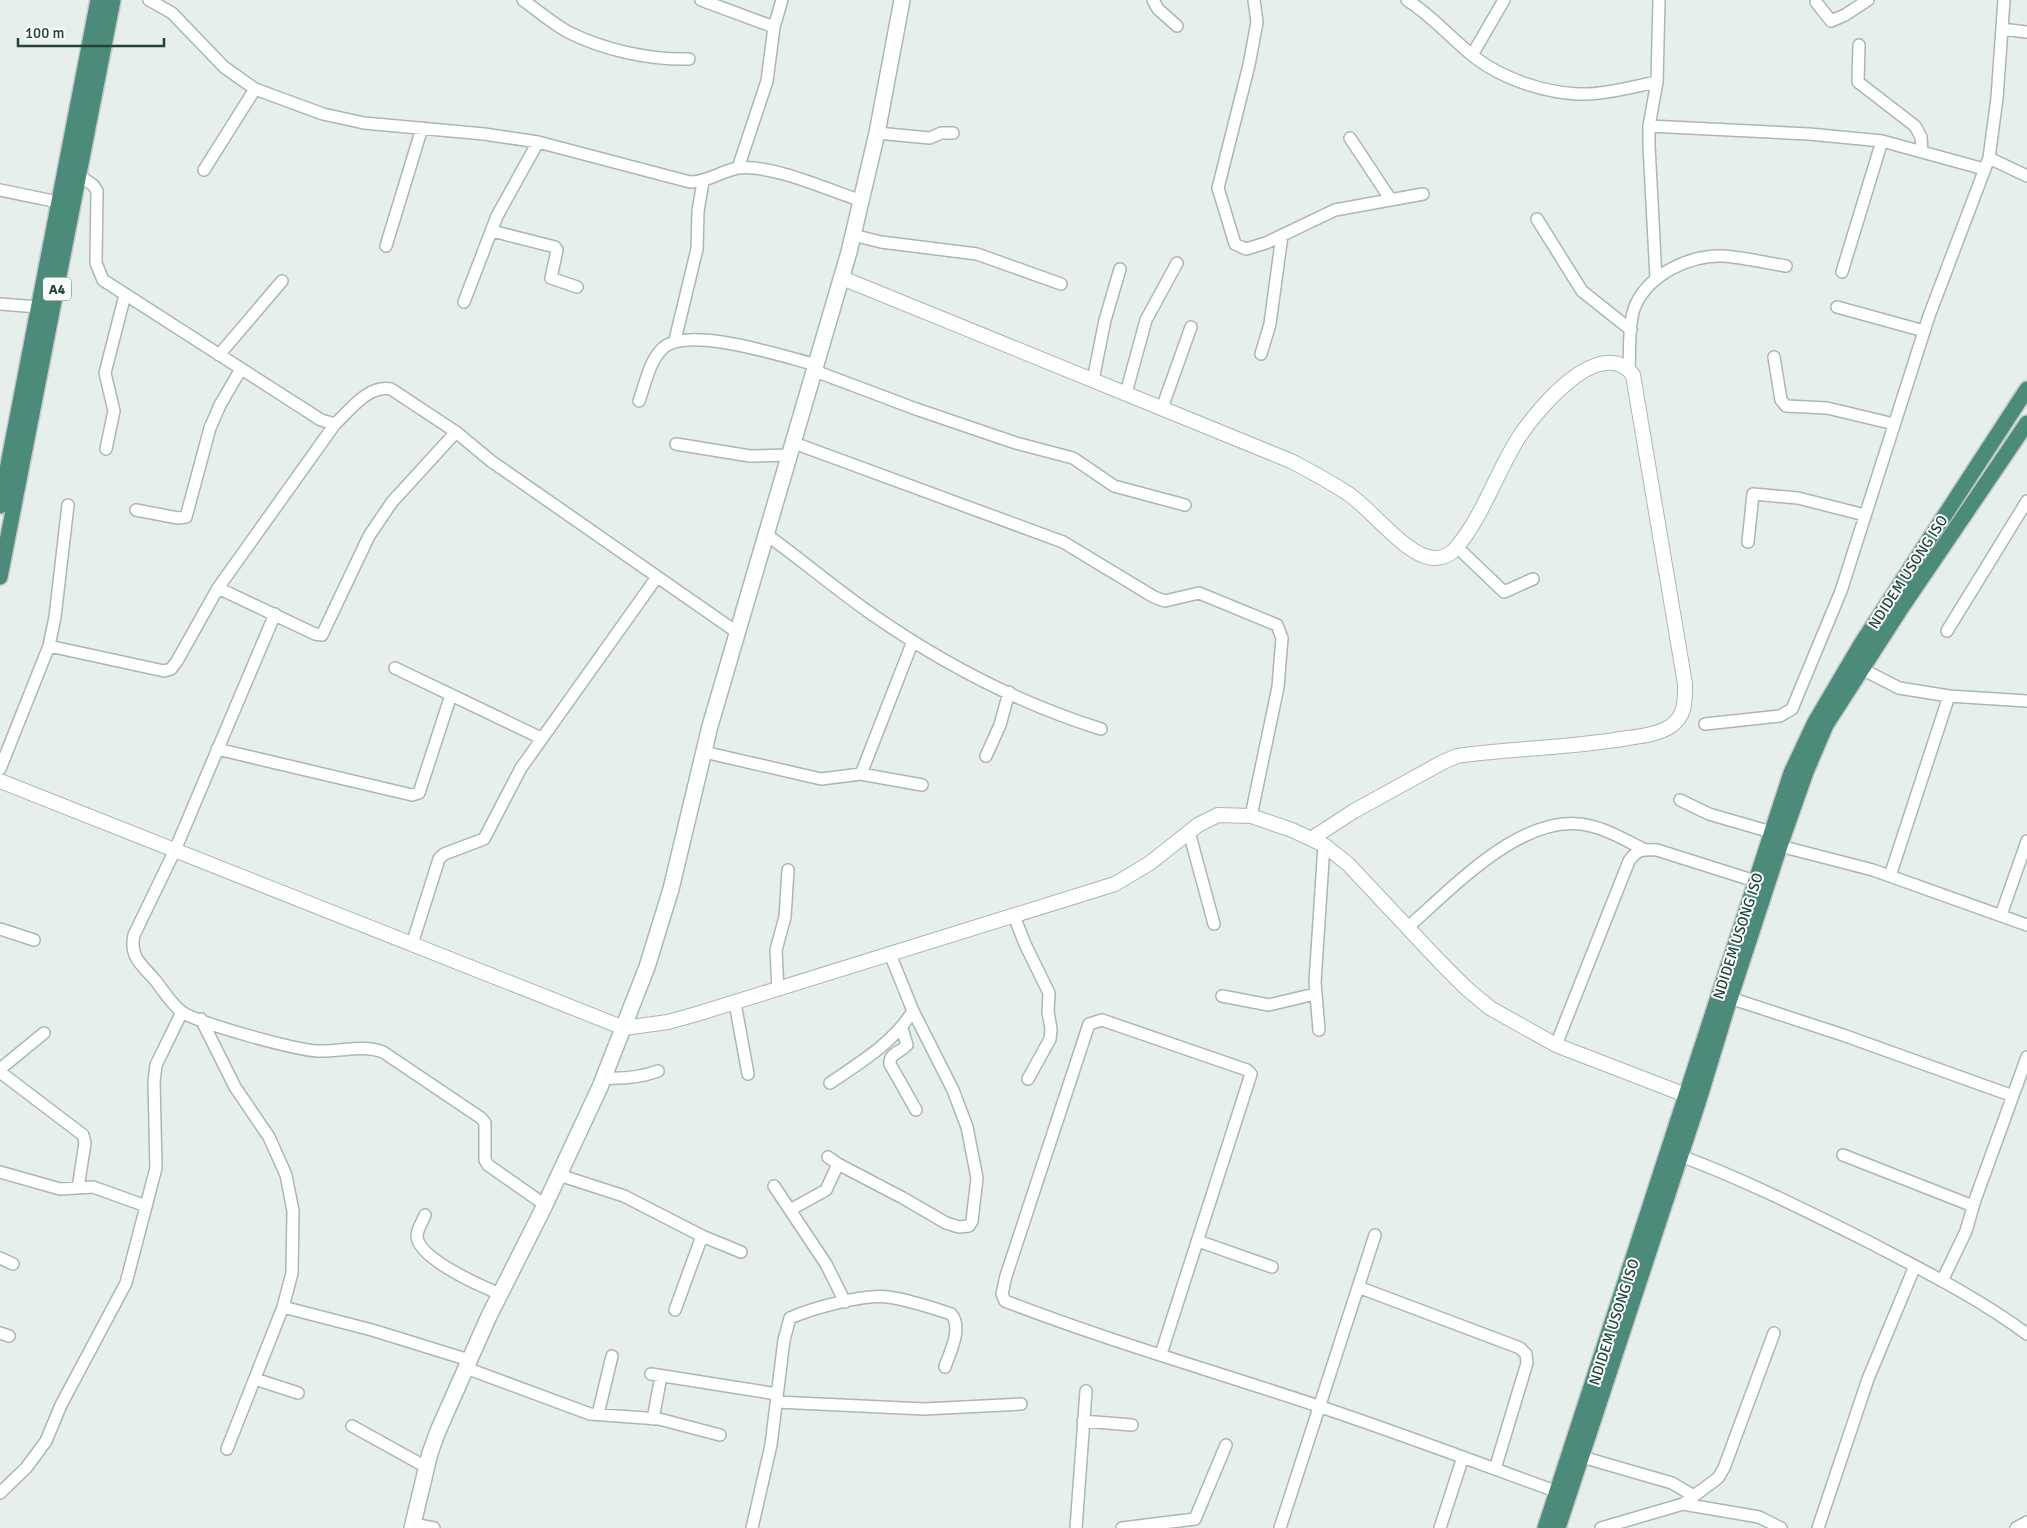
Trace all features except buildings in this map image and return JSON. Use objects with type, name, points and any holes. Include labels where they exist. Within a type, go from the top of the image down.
[{"type":"highway","name":"A4","points":[[0,506],[98,0]]},
{"type":"highway","name":"A4","points":[[0,577],[113,0]]},
{"type":"highway","name":"NDIDEM USONG ISO","points":[[1559,1528],[1681,1156],[1693,1098],[1755,882],[1791,773],[1815,722],[1861,644],[2027,389]]},
{"type":"highway","name":"NDIDEM USONG ISO","points":[[1545,1528],[1693,1098],[1730,998],[1780,846],[1818,743],[1826,725],[1862,669],[2027,423]]},
{"type":"main road","points":[[412,1526],[426,1467],[438,1431],[467,1364],[500,1294],[546,1205],[604,1078],[648,967],[671,889],[704,752],[842,278],[877,132],[902,0]]},
{"type":"street","points":[[149,0],[172,13],[224,67],[255,89],[343,120],[538,142],[676,180],[703,182],[738,168],[765,168],[862,201]]},
{"type":"street","points":[[523,0],[553,23],[585,40],[666,60],[689,60]]},
{"type":"street","points":[[701,0],[774,27]]},
{"type":"street","points":[[738,168],[767,81],[774,27],[782,0]]},
{"type":"street","points":[[1153,0],[1158,9],[1177,26]]},
{"type":"street","points":[[1254,0],[1257,22],[1249,65],[1218,188],[1235,244],[1240,248],[1246,249],[1282,235],[1335,210],[1423,194]]},
{"type":"street","points":[[1406,0],[1432,18],[1472,55],[1498,73],[1546,89],[1577,94],[1604,92],[1656,82]]},
{"type":"street","points":[[1472,55],[1504,0]]},
{"type":"street","points":[[1656,278],[1649,126],[1656,82],[1659,0]]},
{"type":"street","points":[[1816,2],[1830,21],[1845,15],[1868,0]]},
{"type":"street","points":[[1705,724],[1780,716],[1792,709],[1841,591],[1924,331],[1989,158],[1998,98],[2004,0]]},
{"type":"street","points":[[2002,29],[2027,32]]},
{"type":"street","points":[[1859,45],[1858,82],[1915,126],[1921,137],[1922,152]]},
{"type":"street","points":[[204,170],[255,89]]},
{"type":"street","points":[[1649,126],[1782,132],[1882,141],[1984,169]]},
{"type":"street","points":[[386,246],[422,128]]},
{"type":"street","points":[[877,132],[930,138],[941,134],[953,133]]},
{"type":"street","points":[[1350,138],[1391,200]]},
{"type":"street","points":[[1842,272],[1882,141]]},
{"type":"street","points":[[464,302],[497,216],[538,142]]},
{"type":"street","points":[[1989,158],[2027,176]]},
{"type":"street","points":[[80,176],[93,185],[97,191],[96,263],[103,280],[321,420],[335,424]]},
{"type":"street","points":[[675,340],[697,249],[698,211],[703,182]]},
{"type":"street","points":[[0,190],[58,202]]},
{"type":"street","points":[[1537,219],[1582,291],[1631,330]]},
{"type":"street","points":[[492,231],[555,246],[558,250],[551,278],[577,287]]},
{"type":"street","points":[[853,235],[881,242],[977,254],[1061,284]]},
{"type":"street","points":[[1261,354],[1270,324],[1282,235]]},
{"type":"street","points":[[1629,369],[1631,330],[1636,305],[1656,278],[1682,264],[1721,256],[1786,266]]},
{"type":"street","points":[[1126,393],[1146,320],[1177,263]]},
{"type":"street","points":[[1093,380],[1105,320],[1120,269]]},
{"type":"street","points":[[842,278],[1291,461],[1349,494],[1423,556],[1445,557],[1457,547],[1470,527],[1503,462],[1520,435],[1565,384],[1592,366],[1606,362],[1618,364],[1629,369],[1633,375],[1685,684],[1685,705],[1682,714],[1671,726],[1652,734],[1610,741],[1457,756],[1354,811],[1311,839]]},
{"type":"street","points":[[219,355],[282,281]]},
{"type":"street","points":[[106,449],[114,411],[105,373],[125,295]]},
{"type":"street","points":[[0,304],[38,306]]},
{"type":"street","points":[[1838,307],[1924,331]]},
{"type":"street","points":[[1162,408],[1191,327]]},
{"type":"street","points":[[639,401],[655,358],[663,348],[675,340],[721,341],[816,368],[925,412],[1016,443],[1073,458],[1114,486],[1185,505]]},
{"type":"street","points":[[1774,357],[1781,400],[1786,406],[1827,408],[1894,424]]},
{"type":"street","points":[[136,510],[178,518],[186,517],[210,428],[220,405],[241,370]]},
{"type":"street","points":[[49,646],[164,671],[171,669],[178,662],[218,588],[335,424],[372,390],[382,387],[392,389],[456,432],[491,461],[738,633]]},
{"type":"street","points":[[218,588],[315,634],[322,635],[369,536],[392,502],[456,432]]},
{"type":"street","points":[[676,444],[750,456],[792,449],[1063,542],[1154,598],[1165,602],[1199,592],[1277,625],[1282,638],[1278,687],[1251,816]]},
{"type":"street","points":[[1748,542],[1753,494],[1798,498],[1865,514]]},
{"type":"street","points":[[1947,631],[2027,501]]},
{"type":"street","points":[[0,769],[49,646],[55,617],[68,506]]},
{"type":"street","points":[[767,535],[866,610],[913,641],[1009,692],[1046,709],[1101,729]]},
{"type":"street","points":[[1457,547],[1504,592],[1532,579]]},
{"type":"street","points":[[412,944],[440,859],[444,854],[484,839],[521,768],[657,577]]},
{"type":"street","points":[[275,614],[175,850],[134,935],[131,947],[136,959],[182,1012],[310,1050],[366,1048],[383,1052],[481,1118],[486,1123],[486,1160],[488,1165],[546,1205]]},
{"type":"street","points":[[862,774],[913,641]]},
{"type":"street","points":[[395,668],[541,738]]},
{"type":"street","points":[[1862,669],[1892,686],[1949,696],[2027,701]]},
{"type":"street","points":[[986,756],[1000,725],[1009,692]]},
{"type":"street","points":[[218,749],[412,795],[419,793],[451,695]]},
{"type":"street","points":[[1890,876],[1949,696]]},
{"type":"street","points":[[704,752],[815,778],[836,778],[862,774],[922,785]]},
{"type":"street","points":[[0,781],[624,1028],[668,1022],[735,1003],[1116,884],[1150,863],[1189,832],[1218,815],[1251,816],[1324,845],[1348,864],[1440,962],[1479,1000],[1508,1020],[1556,1045],[1693,1098]]},
{"type":"street","points":[[1680,800],[1709,814],[1771,832]]},
{"type":"street","points":[[1408,927],[1510,843],[1531,832],[1559,823],[1591,826],[1643,849],[1657,850],[1755,882]]},
{"type":"street","points":[[1189,832],[1214,924]]},
{"type":"street","points":[[2001,915],[2027,841]]},
{"type":"street","points":[[1319,1030],[1315,994],[1324,845]]},
{"type":"street","points":[[1780,846],[1890,876],[2027,925]]},
{"type":"street","points":[[1556,1045],[1629,861],[1634,853],[1643,849]]},
{"type":"street","points":[[778,990],[776,950],[788,904],[788,870]]},
{"type":"street","points":[[1014,916],[1049,993],[1050,1039],[1028,1079]]},
{"type":"street","points":[[0,929],[34,940]]},
{"type":"street","points":[[828,1156],[838,1164],[946,1223],[959,1227],[969,1226],[972,1221],[978,1178],[968,1127],[953,1090],[912,1011],[890,954]]},
{"type":"street","points":[[1222,996],[1269,1004],[1315,994]]},
{"type":"street","points":[[1730,998],[1843,1034],[2013,1096]]},
{"type":"street","points":[[735,1003],[748,1074]]},
{"type":"street","points":[[830,1082],[868,1058],[902,1028],[912,1011]]},
{"type":"street","points":[[0,1494],[26,1468],[46,1441],[77,1374],[120,1297],[131,1270],[156,1168],[154,1081],[156,1066],[182,1012]]},
{"type":"street","points":[[201,1019],[235,1087],[269,1137],[286,1175],[293,1211],[292,1273],[283,1306],[228,1448]]},
{"type":"street","points":[[1161,1354],[1251,1074],[1248,1070],[1238,1066],[1102,1020],[1094,1021],[1089,1024],[1006,1276],[1002,1294],[1005,1301],[1027,1310],[1161,1354],[1320,1406],[1558,1492]]},
{"type":"street","points":[[902,1028],[907,1046],[892,1055],[890,1064],[916,1110]]},
{"type":"street","points":[[44,1033],[0,1070],[83,1135],[85,1143],[78,1188]]},
{"type":"street","points":[[1942,1281],[1966,1230],[2027,1057]]},
{"type":"street","points":[[604,1078],[622,1079],[658,1072]]},
{"type":"street","points":[[1843,1155],[1973,1206]]},
{"type":"street","points":[[1681,1156],[1729,1174],[1775,1195],[1915,1266],[1967,1294],[2027,1334]]},
{"type":"street","points":[[790,1210],[826,1190],[838,1164]]},
{"type":"street","points":[[0,1172],[60,1189],[86,1186],[108,1191],[146,1206]]},
{"type":"street","points":[[559,1175],[624,1196],[702,1236],[741,1252]]},
{"type":"street","points":[[774,1186],[826,1264],[845,1302]]},
{"type":"street","points":[[425,1215],[417,1238],[422,1249],[476,1285],[500,1294]]},
{"type":"street","points":[[1280,1528],[1375,1235]]},
{"type":"street","points":[[675,1310],[702,1236]]},
{"type":"street","points":[[1198,1241],[1272,1267]]},
{"type":"street","points":[[0,1258],[13,1264]]},
{"type":"street","points":[[1818,1528],[1868,1379],[1915,1266]]},
{"type":"street","points":[[1358,1287],[1520,1348],[1526,1354],[1527,1363],[1496,1469]]},
{"type":"street","points":[[752,1528],[770,1445],[784,1340],[790,1318],[845,1302],[885,1297],[911,1301],[951,1314],[956,1320],[957,1328],[945,1367]]},
{"type":"street","points":[[283,1306],[372,1330],[467,1364],[590,1414],[653,1419],[682,1424],[720,1435]]},
{"type":"street","points":[[1601,1528],[1683,1504],[1718,1478],[1724,1468],[1774,1333]]},
{"type":"street","points":[[598,1414],[612,1356]]},
{"type":"street","points":[[653,1419],[656,1375],[777,1398],[924,1409],[1021,1404]]},
{"type":"street","points":[[255,1379],[298,1392]]},
{"type":"street","points":[[1076,1528],[1086,1391]]},
{"type":"street","points":[[1083,1421],[1132,1425]]},
{"type":"street","points":[[352,1426],[426,1467]]},
{"type":"street","points":[[1122,1528],[1195,1519],[1226,1445]]},
{"type":"street","points":[[1440,1528],[1463,1457]]},
{"type":"street","points":[[1582,1457],[1672,1483],[1694,1496]]},
{"type":"street","points":[[1683,1504],[1759,1517],[1781,1528]]},
{"type":"street","points":[[2016,1528],[2027,1522]]},
{"type":"street","points":[[412,1526],[434,1528]]}]
